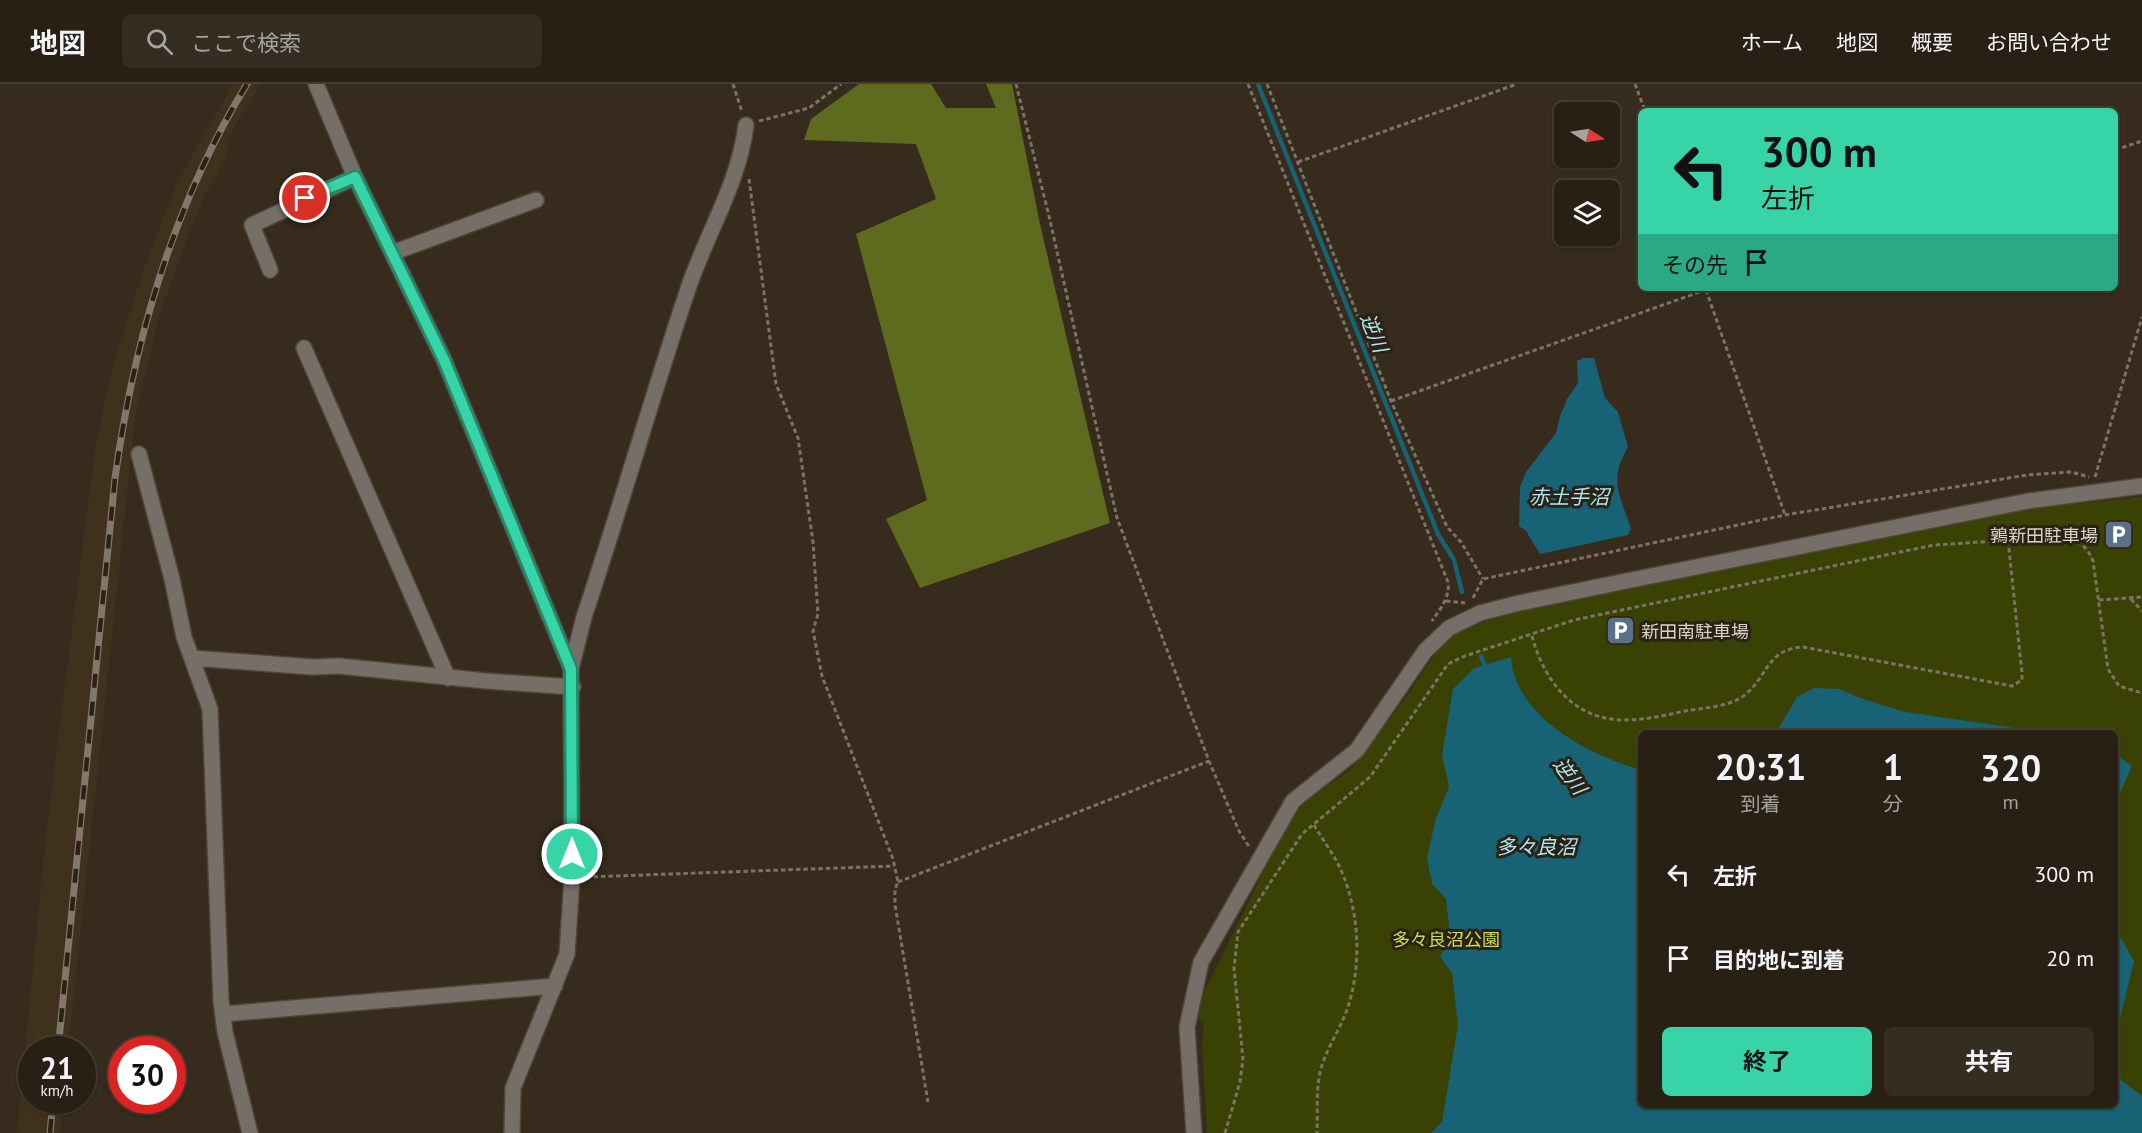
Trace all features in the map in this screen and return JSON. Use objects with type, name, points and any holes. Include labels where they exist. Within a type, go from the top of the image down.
[{"type":"street","points":[[316,84],[355,177],[444,360],[571,669],[573,687],[572,878],[567,954],[513,1088],[512,1133]]},
{"type":"street","points":[[571,669],[584,617],[688,289],[743,147],[746,125]]},
{"type":"street","points":[[270,270],[252,225],[355,177]]},
{"type":"street","points":[[392,253],[536,200]]},
{"type":"street","points":[[304,348],[448,678]]},
{"type":"street","points":[[139,454],[172,579],[184,637],[210,709],[223,1014],[249,1133]]},
{"type":"street","points":[[1194,1133],[1187,1027],[1192,995],[1201,962],[1293,801],[1357,750],[1425,651],[1449,627],[1461,620],[1519,603],[2028,501],[2095,485],[2142,486]]},
{"type":"street","points":[[192,658],[313,667],[339,666],[448,678],[573,687]]},
{"type":"street","points":[[223,1014],[555,986]]},
{"type":"path","points":[[733,84],[746,125],[809,108],[841,84]]},
{"type":"path","points":[[1016,84],[1049,216],[1117,518],[1209,761],[1239,831],[1258,859]]},
{"type":"path","points":[[1248,84],[1448,582],[1449,591],[1446,601],[1426,630],[1425,651]]},
{"type":"path","points":[[1267,84],[1391,400],[1448,527],[1465,547],[1484,579]]},
{"type":"path","points":[[1298,162],[1517,84]]},
{"type":"path","points":[[1635,84],[1644,108]]},
{"type":"path","points":[[2118,149],[2142,141]]},
{"type":"path","points":[[743,147],[747,160],[776,384],[798,438],[800,450],[813,542],[818,614],[813,631],[822,676],[895,866],[898,882],[895,889],[895,905],[928,1102]]},
{"type":"path","points":[[1391,400],[1700,291]]},
{"type":"path","points":[[1707,291],[1785,515]]},
{"type":"path","points":[[1484,579],[1785,515],[2026,475],[2071,472],[2095,485],[2142,317]]},
{"type":"path","points":[[1225,1133],[1243,1059],[1234,968],[1238,932],[1302,834],[1370,777],[1448,664],[1465,656],[1532,636],[1574,620],[1934,545],[2060,537],[2072,538],[2088,548],[2093,561],[2108,669],[2119,686],[2142,693]]},
{"type":"path","points":[[1532,636],[1539,659],[1557,688],[1584,709],[1603,717],[1625,720],[1730,703],[1753,688],[1773,658],[1791,648],[1803,647],[2012,686],[2022,680],[2022,673],[2008,540]]},
{"type":"path","points":[[1446,601],[1468,602],[1476,596],[1484,579]]},
{"type":"path","points":[[2099,600],[2142,597]]},
{"type":"path","points":[[2131,599],[2142,611]]},
{"type":"path","points":[[898,882],[1209,761]]},
{"type":"path","points":[[1314,825],[1340,869],[1354,915],[1358,945],[1355,976],[1348,1006],[1324,1058],[1319,1079],[1317,1133]]},
{"type":"path","points":[[572,878],[895,866]]},
{"type":"shaded area","points":[[233,84],[261,84],[225,143],[231,146],[199,208],[159,316],[135,418],[69,1036],[26,1036],[46,834],[96,442],[115,357],[146,263],[177,182]]},
{"type":"shaded area","points":[[19,1114],[62,1114],[60,1133],[17,1133]]},
{"type":"green space","points":[[859,84],[931,84],[946,108],[996,108],[986,84],[1012,84],[1040,224],[1110,523],[920,588],[886,519],[927,500],[856,234],[936,199],[916,144],[804,140],[811,119]]},
{"type":"green space","name":"多々良沼公園","points":[[2142,497],[2142,1133],[1207,1133],[1202,1043],[1204,1023],[1198,1018],[1205,990],[1290,818],[1312,797],[1350,770],[1402,703],[1440,647],[1459,630],[1519,611],[2036,508]]},
{"type":"water","name":"赤土手沼","points":[[1583,358],[1594,358],[1605,398],[1618,412],[1628,447],[1618,469],[1617,479],[1620,497],[1631,529],[1628,535],[1540,554],[1526,531],[1519,526],[1520,487],[1526,472],[1556,433],[1567,399],[1578,383],[1577,361]]},
{"type":"water","name":"多々良沼","points":[[1511,657],[1516,679],[1526,698],[1540,716],[1579,744],[1600,755],[1638,769],[1638,1108],[2118,1108],[2118,1071],[2121,1080],[2142,1096],[2142,1133],[1431,1133],[1442,1122],[1458,1025],[1452,973],[1440,957],[1450,936],[1446,899],[1432,884],[1427,858],[1436,818],[1449,787],[1442,755],[1453,689],[1474,668]]},
{"type":"water","points":[[1814,688],[1839,689],[1905,712],[2028,730],[1778,730],[1797,697]]},
{"type":"water","points":[[2118,756],[2132,766],[2118,797]]},
{"type":"water","points":[[2118,933],[2134,961],[2118,1028]]},
{"type":"waterway","name":"逆川","points":[[1258,84],[1438,534],[1454,560],[1462,592]]},
{"type":"waterway","name":"逆川","points":[[1481,656],[1486,669]]},
{"type":"railway","points":[[59,1036],[115,478],[133,375],[146,324],[178,225],[198,176],[247,84]]},
{"type":"railway","points":[[50,1133],[52,1114]]},
{"type":"place","name":"鶉新田駐車場","points":[[2119,535]]},
{"type":"place","name":"新田南駐車場","points":[[1620,631]]},
{"type":"route","points":[[305,198],[355,177],[444,360],[571,669],[573,687],[572,854]]}]
